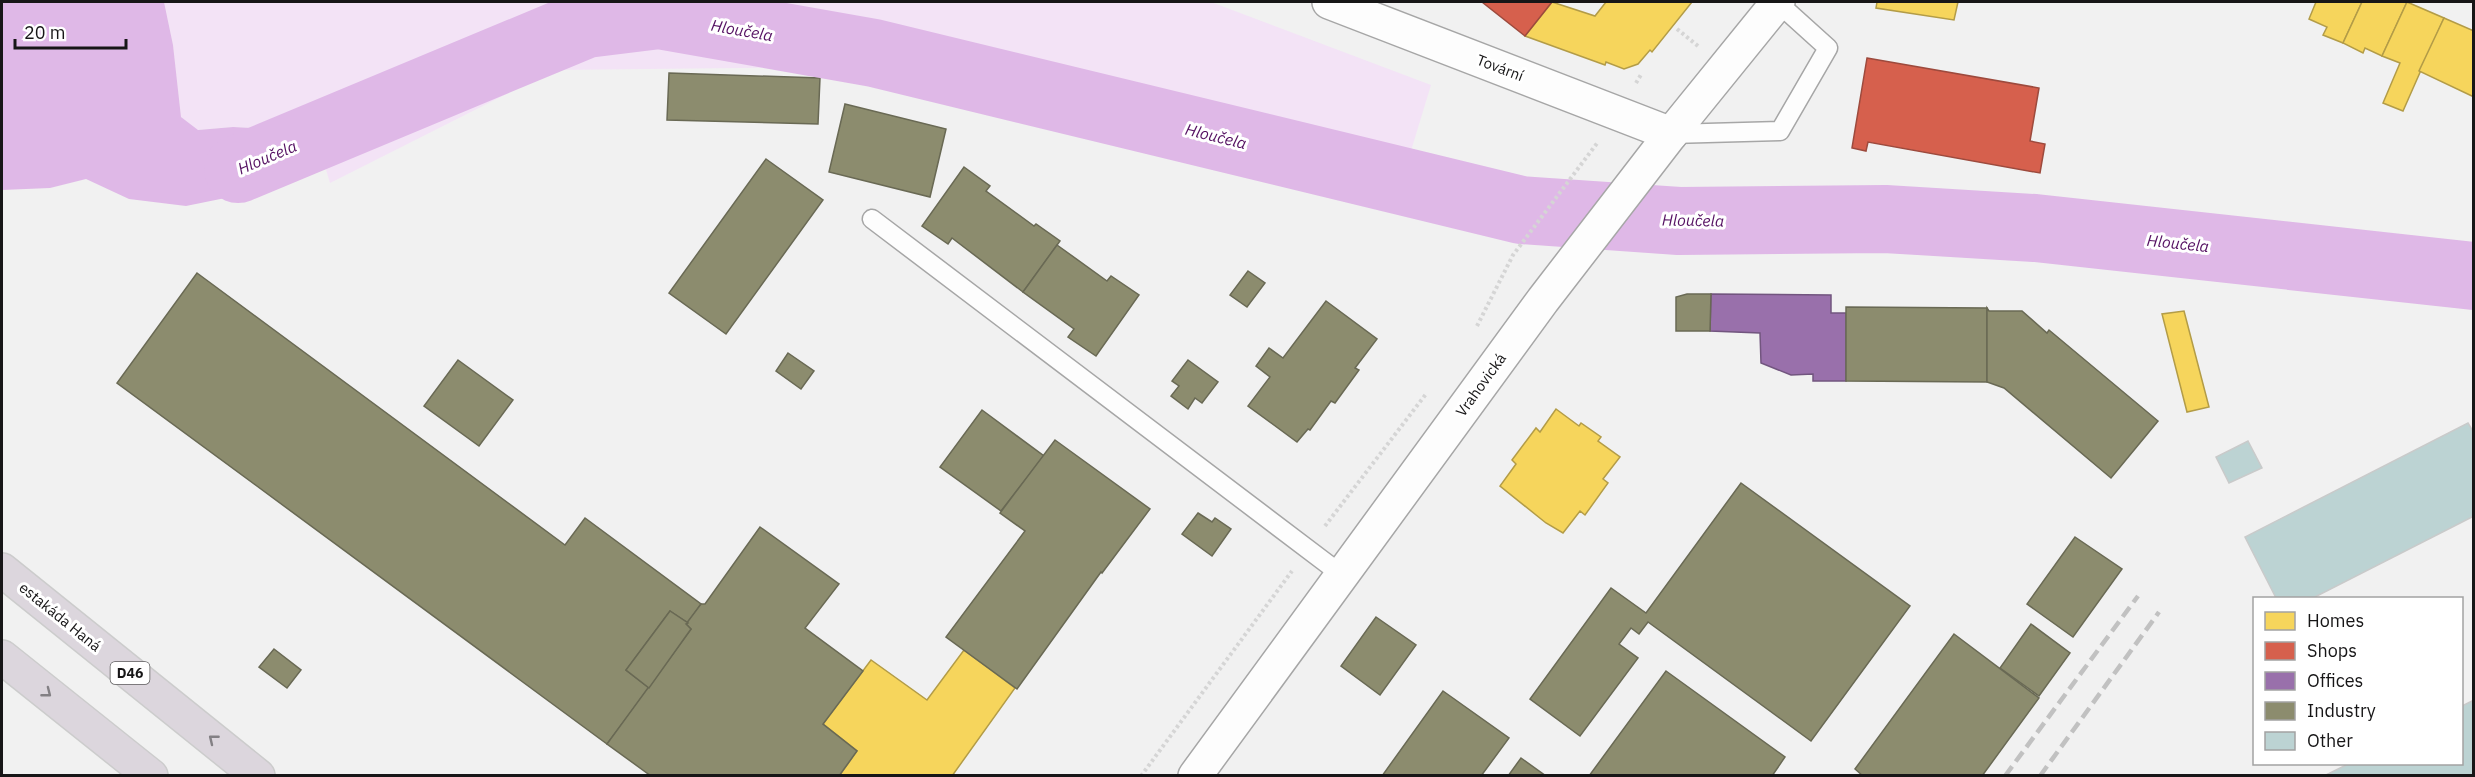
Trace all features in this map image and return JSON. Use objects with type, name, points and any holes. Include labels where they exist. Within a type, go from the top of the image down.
[{"type":"highway","name":"estakáda Haná","points":[[2,570],[258,776]]},
{"type":"highway","points":[[2,657],[151,776]]},
{"type":"street","name":"Tovární","points":[[1329,2],[1671,134]]},
{"type":"street","name":"Vrahovická","points":[[1196,776],[1562,277],[1635,180],[1777,2]]},
{"type":"lane","points":[[1671,134],[1780,131],[1828,48],[1777,2]]},
{"type":"lane","points":[[872,219],[1342,576]]},
{"type":"path","points":[[1474,332],[1513,255],[1588,157]]},
{"type":"path","points":[[1141,776],[1307,550],[1430,389]]},
{"type":"shaded area","points":[[164,2],[1211,2],[1431,85],[1396,200],[1199,157],[828,67],[554,70],[330,183],[312,123],[287,130],[233,127],[197,130],[181,117],[173,45]]},
{"type":"water","points":[[2,2],[164,2],[173,45],[181,117],[198,130],[233,127],[287,130],[313,123],[329,140],[323,161],[300,177],[264,190],[186,206],[129,199],[86,179],[50,188],[2,190]]},
{"type":"building: Homes","points":[[1552,2],[1595,16],[1606,2],[1692,2],[1652,52],[1650,50],[1638,64],[1624,69],[1606,62],[1605,65],[1525,36]]},
{"type":"building: Homes","points":[[1877,2],[1958,2],[1954,20],[1876,8]]},
{"type":"building: Homes","points":[[2316,2],[2362,2],[2343,43],[2323,35],[2327,27],[2309,19]]},
{"type":"building: Homes","points":[[2362,2],[2407,2],[2382,56],[2365,48],[2363,53],[2343,43]]},
{"type":"building: Homes","points":[[2407,2],[2444,18],[2403,111],[2383,103],[2400,63],[2382,56]]},
{"type":"building: Homes","points":[[2444,18],[2474,31],[2474,97],[2419,71]]},
{"type":"building: Homes","points":[[2184,311],[2209,407],[2187,412],[2162,314]]},
{"type":"building: Homes","points":[[1556,409],[1579,426],[1581,423],[1601,437],[1598,441],[1620,457],[1603,479],[1608,483],[1585,515],[1580,511],[1563,533],[1546,523],[1500,486],[1516,464],[1512,460],[1536,428],[1540,432]]},
{"type":"building: Homes","points":[[964,650],[1015,688],[952,776],[839,776],[857,751],[823,724],[871,660],[927,700]]},
{"type":"building: Shops","points":[[1482,2],[1552,2],[1525,36]]},
{"type":"building: Shops","points":[[1867,58],[2039,88],[2030,141],[2045,144],[2040,173],[1868,142],[1866,151],[1852,148]]},
{"type":"building: Offices","points":[[1711,294],[1831,295],[1831,313],[1846,313],[1846,381],[1813,381],[1813,374],[1791,375],[1761,363],[1760,333],[1710,331]]},
{"type":"building: Industry","points":[[669,73],[820,78],[818,124],[667,120]]},
{"type":"building: Industry","points":[[845,104],[946,129],[930,197],[829,172]]},
{"type":"building: Industry","points":[[766,159],[823,200],[726,334],[669,293]]},
{"type":"building: Industry","points":[[964,167],[990,186],[986,191],[1034,226],[1036,224],[1060,241],[1023,292],[952,238],[948,244],[922,226]]},
{"type":"building: Industry","points":[[1057,245],[1107,281],[1111,276],[1139,295],[1096,356],[1068,337],[1074,329],[1023,292]]},
{"type":"building: Industry","points":[[1248,271],[1265,283],[1247,307],[1230,295]]},
{"type":"building: Industry","points":[[197,273],[565,545],[585,518],[701,604],[688,623],[670,611],[626,670],[649,688],[607,744],[117,383]]},
{"type":"building: Industry","points":[[1687,294],[1711,294],[1710,331],[1676,331],[1676,297]]},
{"type":"building: Industry","points":[[1326,301],[1377,339],[1355,368],[1359,370],[1335,403],[1331,401],[1310,430],[1308,429],[1297,442],[1248,406],[1270,377],[1256,366],[1269,348],[1283,358]]},
{"type":"building: Industry","points":[[1846,307],[1987,308],[1987,382],[1846,381]]},
{"type":"building: Industry","points":[[1987,308],[1989,311],[2022,311],[2047,333],[2049,330],[2158,421],[2111,478],[2004,388],[1987,382]]},
{"type":"building: Industry","points":[[788,353],[814,371],[801,389],[776,371]]},
{"type":"building: Industry","points":[[458,360],[513,400],[479,446],[424,406]]},
{"type":"building: Industry","points":[[1188,360],[1218,382],[1202,403],[1195,398],[1188,409],[1171,396],[1179,386],[1172,381]]},
{"type":"building: Industry","points":[[982,410],[1044,456],[1001,511],[940,467]]},
{"type":"building: Industry","points":[[1055,440],[1150,509],[1101,572],[1017,689],[946,637],[1025,531],[1000,513]]},
{"type":"building: Industry","points":[[1741,483],[1910,606],[1811,741],[1648,622],[1639,634],[1631,628],[1619,644],[1638,658],[1580,736],[1530,699],[1611,588],[1646,613]]},
{"type":"building: Industry","points":[[1198,513],[1212,522],[1215,518],[1231,529],[1212,556],[1182,534]]},
{"type":"building: Industry","points":[[760,527],[839,584],[805,628],[863,671],[823,724],[857,751],[839,776],[651,776],[607,744],[691,629],[686,624],[701,604],[705,604]]},
{"type":"building: Industry","points":[[2075,537],[2122,569],[2073,637],[2027,604]]},
{"type":"building: Industry","points":[[670,611],[688,623],[686,624],[691,629],[649,688],[626,670]]},
{"type":"building: Industry","points":[[1376,617],[1416,645],[1380,695],[1341,666]]},
{"type":"building: Industry","points":[[2031,624],[2070,653],[2039,696],[2000,668]]},
{"type":"building: Industry","points":[[1954,634],[2039,698],[1982,776],[1863,776],[1855,769]]},
{"type":"building: Industry","points":[[274,649],[301,670],[287,688],[259,667]]},
{"type":"building: Industry","points":[[1666,671],[1785,757],[1772,776],[1589,776]]},
{"type":"building: Industry","points":[[1443,691],[1509,738],[1481,776],[1382,776]]},
{"type":"building: Industry","points":[[1521,758],[1546,776],[1508,776]]},
{"type":"building: Other","points":[[2468,423],[2474,433],[2474,516],[2315,597],[2275,597],[2245,537]]},
{"type":"building: Other","points":[[2248,441],[2262,468],[2229,483],[2216,457]]},
{"type":"building: Other","points":[[2474,700],[2474,776],[2324,776],[2346,765],[2463,765],[2463,706]]},
{"type":"waterway","name":"Hloučela","points":[[238,169],[586,24],[659,15],[874,53],[1521,210],[1679,221],[1885,219],[2035,228],[2474,276]]},
{"type":"railway","points":[[2005,776],[2138,596]]},
{"type":"railway","points":[[2040,776],[2159,612]]}]
